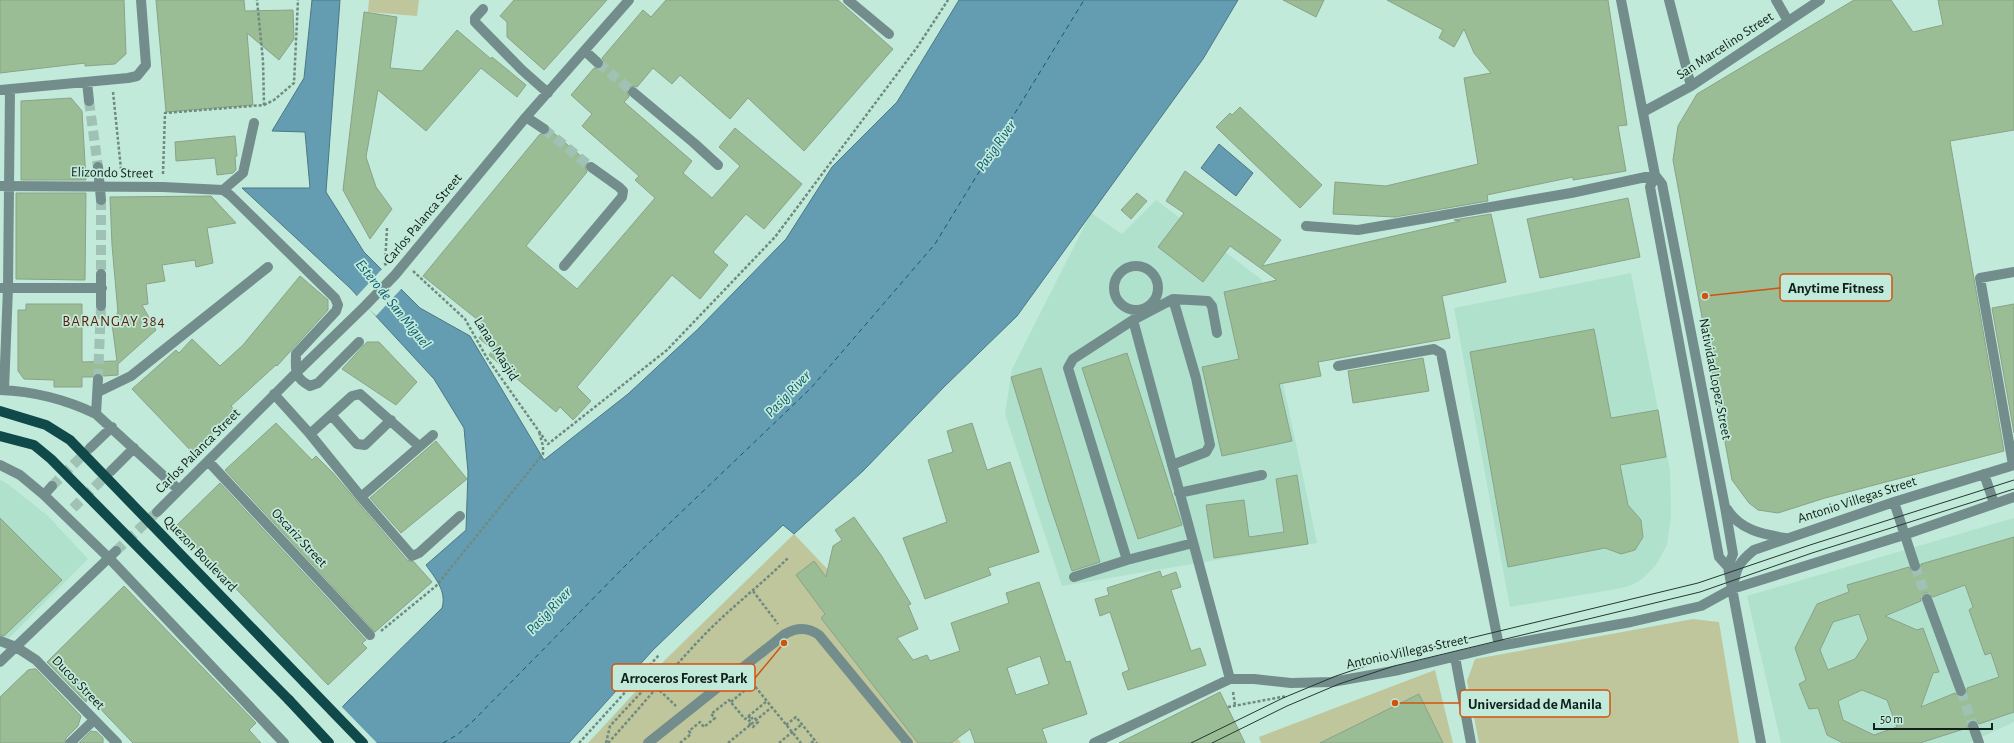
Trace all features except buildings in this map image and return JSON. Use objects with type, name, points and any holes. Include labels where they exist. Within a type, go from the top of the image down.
[{"type":"main road","name":"Quezon Boulevard","points":[[0,411],[46,425],[70,440],[363,743]]},
{"type":"main road","points":[[0,436],[34,445],[51,459],[196,605],[329,743]]},
{"type":"street","points":[[141,0],[146,65],[137,76],[111,80],[5,90],[2,390],[48,397],[82,407],[96,414],[112,427],[179,490]]},
{"type":"street","name":"Carlos Palanca Street","points":[[157,512],[296,372],[365,306],[400,269],[526,117],[629,0]]},
{"type":"street","points":[[848,0],[889,34]]},
{"type":"street","name":"Natividad Lopez Street","points":[[1622,0],[1655,175],[1662,184],[1677,257],[1725,507],[1732,554],[1728,567],[1761,743]]},
{"type":"street","points":[[1669,0],[1690,86]]},
{"type":"street","points":[[1776,0],[1788,21]]},
{"type":"street","name":"San Marcelino Street","points":[[1643,112],[1690,86],[1820,0]]},
{"type":"street","points":[[483,9],[475,18],[475,22],[522,70],[548,93]]},
{"type":"street","points":[[585,51],[598,63]]},
{"type":"street","points":[[87,82],[89,101]]},
{"type":"street","points":[[633,92],[718,165]]},
{"type":"street","points":[[526,117],[544,129]]},
{"type":"street","points":[[254,123],[243,173],[223,190],[230,195],[335,298],[338,304],[336,311],[296,354],[296,372],[301,381],[310,386],[318,383],[359,342]]},
{"type":"street","points":[[98,168],[101,200]]},
{"type":"street","points":[[564,266],[622,197],[623,191],[619,187],[591,168]]},
{"type":"street","points":[[1306,226],[1358,230],[1571,193],[1655,175]]},
{"type":"street","name":"Natividad Lopez Street","points":[[1655,175],[1650,187],[1668,287],[1719,556],[1728,567]]},
{"type":"street","name":"Elizondo Street","points":[[5,185],[163,187],[223,190]]},
{"type":"street","points":[[1663,260],[1677,257]]},
{"type":"street","points":[[98,392],[131,376],[268,267]]},
{"type":"street","points":[[1127,560],[1068,368],[1072,360],[1150,308],[1158,292],[1154,276],[1148,270],[1140,267],[1131,267],[1124,270],[1118,276],[1115,284],[1115,293],[1118,301],[1125,307],[1132,310],[1141,310],[1150,308],[1173,299],[1208,301],[1212,306],[1217,333]]},
{"type":"street","points":[[2014,272],[1980,278],[2014,465]]},
{"type":"street","points":[[101,274],[101,306]]},
{"type":"street","points":[[1668,287],[1682,284]]},
{"type":"street","points":[[4,288],[102,288]]},
{"type":"street","points":[[1172,465],[1206,452],[1210,445],[1196,378],[1173,299]]},
{"type":"street","points":[[1133,320],[1230,680]]},
{"type":"street","points":[[1338,366],[1434,349],[1441,353],[1499,646]]},
{"type":"street","points":[[96,414],[98,379]]},
{"type":"street","points":[[274,394],[310,434],[360,498],[412,556],[419,553],[460,516]]},
{"type":"street","points":[[310,434],[332,416],[352,396],[360,394],[419,446]]},
{"type":"street","points":[[332,416],[357,444],[361,446],[365,445],[391,420]]},
{"type":"street","points":[[90,448],[112,427]]},
{"type":"street","points":[[360,498],[433,435]]},
{"type":"street","points":[[111,470],[134,448]]},
{"type":"street","name":"Oscariz Street","points":[[208,461],[370,635]]},
{"type":"street","points":[[0,465],[20,475],[113,555],[284,743]]},
{"type":"street","name":"Antonio Villegas Street","points":[[1732,589],[1737,567],[1742,559],[1754,550],[1894,502],[2014,465]]},
{"type":"street","points":[[1984,474],[1994,504]]},
{"type":"street","points":[[1179,493],[1262,475]]},
{"type":"street","points":[[44,495],[52,486]]},
{"type":"street","name":"Antonio Villegas Street","points":[[1094,743],[1230,680],[1247,679],[1291,683],[1332,682],[1454,657],[1499,646],[1630,622],[1701,606],[1732,589],[1904,535],[2014,497]]},
{"type":"street","points":[[1894,502],[1915,566]]},
{"type":"street","points":[[1725,507],[1736,521],[1743,526],[1758,532],[1788,538]]},
{"type":"street","points":[[65,515],[73,508]]},
{"type":"street","points":[[1074,577],[1127,560],[1193,543]]},
{"type":"street","points":[[0,662],[113,555]]},
{"type":"street","points":[[1927,599],[1961,691]]},
{"type":"street","points":[[648,743],[785,634],[802,628],[814,631],[820,635],[908,743]]},
{"type":"street","name":"Ducos Street","points":[[0,641],[16,647],[36,660],[116,743]]},
{"type":"street","points":[[1454,657],[1470,743]]},
{"type":"street","points":[[70,743],[94,720]]},
{"type":"street","points":[[1973,726],[1979,743]]},
{"type":"path","points":[[257,0],[264,105]]},
{"type":"path","points":[[163,187],[165,113],[264,105],[274,100],[294,83],[298,0]]},
{"type":"path","name":"Lanao Masjid","points":[[417,275],[465,319],[487,358],[548,444],[667,350],[775,237],[918,46],[948,0]]},
{"type":"path","points":[[111,80],[121,169]]},
{"type":"path","points":[[385,264],[387,228]]},
{"type":"path","points":[[370,635],[378,633],[436,586],[543,454],[543,446],[539,430]]},
{"type":"path","points":[[607,743],[656,687],[709,631],[790,557]]},
{"type":"path","points":[[753,591],[785,634]]},
{"type":"path","points":[[579,743],[658,655]]},
{"type":"path","points":[[735,674],[743,684],[749,679],[801,743]]},
{"type":"path","points":[[607,743],[610,726],[649,684],[640,676]]},
{"type":"path","points":[[680,743],[691,734],[689,731],[700,722],[704,727],[715,718],[711,714],[729,700],[730,702],[752,684]]},
{"type":"path","points":[[656,687],[684,714]]},
{"type":"path","points":[[730,702],[745,719],[766,701]]},
{"type":"path","points":[[728,743],[772,707]]},
{"type":"path","points":[[748,716],[751,720]]},
{"type":"path","points":[[786,725],[796,717],[817,743]]},
{"type":"path","points":[[779,743],[802,724]]},
{"type":"path","points":[[811,743],[815,740]]},
{"type":"shaded area","points":[[369,0],[419,0],[417,16],[368,12]]},
{"type":"shaded area","points":[[1156,200],[1261,279],[1317,543],[1062,586],[1005,414],[1012,369],[1091,213],[1122,234]]},
{"type":"shaded area","points":[[1631,273],[1670,470],[1671,516],[1667,545],[1656,565],[1642,579],[1632,585],[1510,607],[1454,308]]},
{"type":"shaded area","points":[[0,480],[8,484],[48,516],[88,559],[0,647]]},
{"type":"shaded area","points":[[2014,518],[2014,722],[1969,743],[1781,743],[1747,596]]},
{"type":"shaded area","points":[[794,534],[832,574],[961,743],[588,743],[665,660]]},
{"type":"shaded area","points":[[1693,619],[1719,622],[1739,743],[1479,743],[1467,681],[1475,659]]},
{"type":"shaded area","points":[[1435,670],[1453,743],[1261,743],[1259,737]]},
{"type":"water","points":[[312,0],[340,0],[326,192],[364,252],[420,308],[470,336],[544,460],[628,394],[698,329],[786,239],[832,167],[897,102],[959,0],[1238,0],[1203,59],[1017,316],[944,387],[863,471],[794,534],[783,525],[653,650],[569,743],[311,743],[345,704],[442,608],[442,590],[426,565],[466,530],[468,472],[464,428],[434,379],[350,288],[242,188],[310,188],[305,132],[272,131],[304,78]]},
{"type":"water","points":[[1219,144],[1253,173],[1236,196],[1201,168]]},
{"type":"pier","points":[[383,268],[402,288],[376,316],[356,297]]},
{"type":"pier","points":[[341,706],[377,743],[309,743]]},
{"type":"ferry route","points":[[443,743],[457,735],[473,721],[628,563],[811,388],[935,244],[1084,0]]},
{"type":"tunnel","points":[[598,63],[633,92]]},
{"type":"tunnel","points":[[89,101],[98,167]]},
{"type":"tunnel","points":[[544,129],[591,167]]},
{"type":"tunnel","points":[[101,200],[101,274]]},
{"type":"tunnel","points":[[98,379],[101,306]]},
{"type":"tunnel","points":[[52,486],[89,449]]},
{"type":"tunnel","points":[[73,508],[111,471]]},
{"type":"tunnel","points":[[116,551],[157,512]]},
{"type":"tunnel","points":[[1915,566],[1927,599]]},
{"type":"tunnel","points":[[1961,691],[1973,726]]},
{"type":"tram line","points":[[1191,743],[1283,698],[1336,676],[1392,657],[1698,583],[1810,545],[2014,480]]},
{"type":"tram line","points":[[1212,743],[1287,706],[1339,684],[1394,666],[1700,592],[1812,553],[2014,489]]},
{"type":"place","name":"Anytime Fitness","points":[[1705,296]]},
{"type":"place","name":"Arroceros Forest Park","points":[[784,643]]},
{"type":"place","name":"Universidad de Manila","points":[[1395,703]]},
{"type":"district","name":"BARANGAY 384","points":[[114,321]]},
{"type":"water label","name":"Pasig River","points":[[996,146]]},
{"type":"water label","name":"Estero de San Miguel","points":[[393,304]]},
{"type":"water label","name":"Pasig River","points":[[788,394]]},
{"type":"water label","name":"Pasig River","points":[[549,611]]}]
